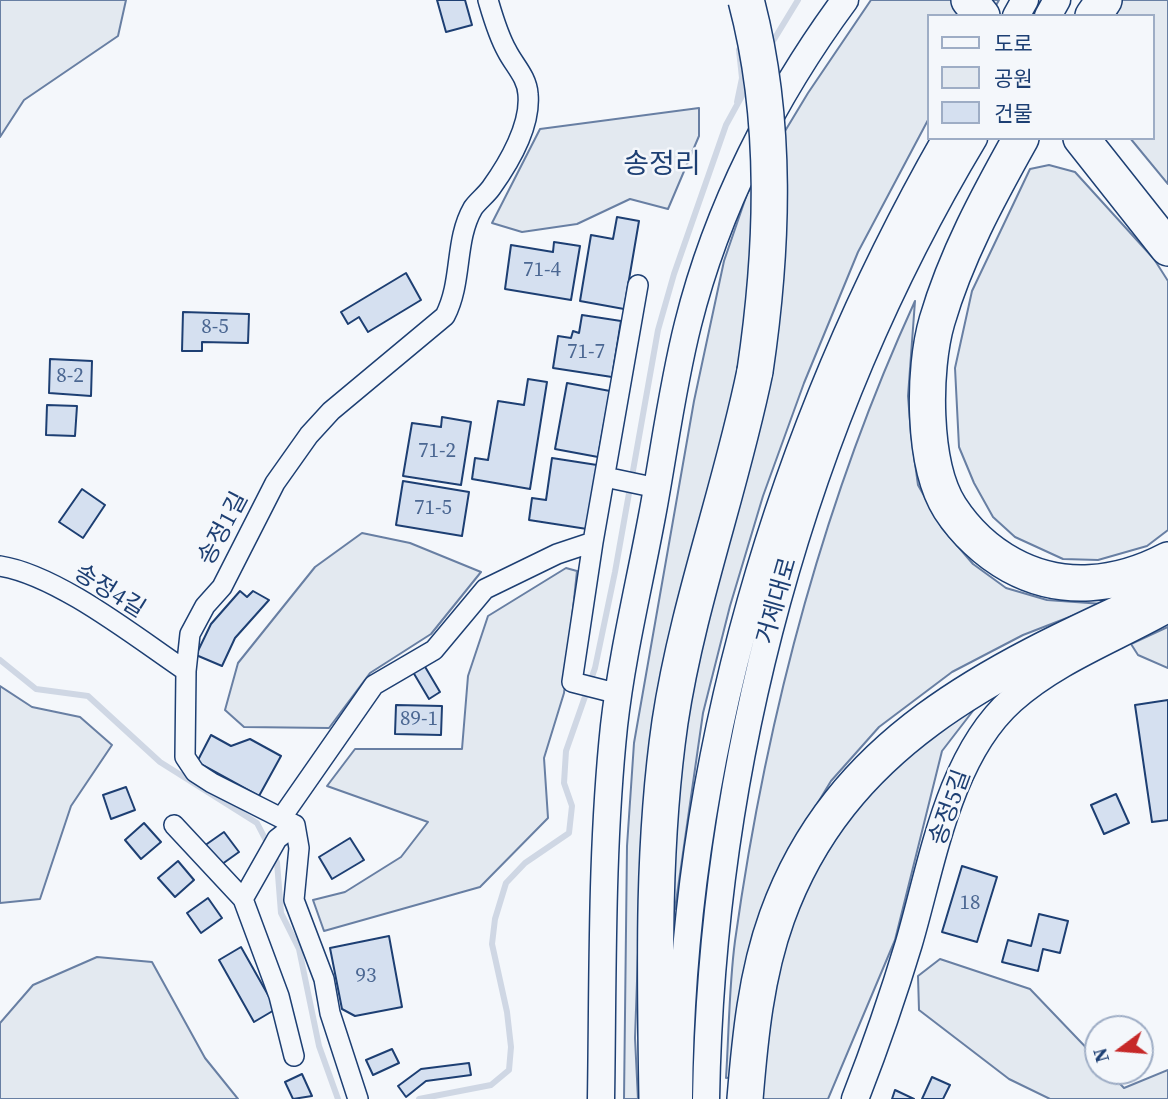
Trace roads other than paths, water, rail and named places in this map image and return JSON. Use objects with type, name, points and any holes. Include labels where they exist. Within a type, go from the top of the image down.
[{"type":"highway","points":[[657,1099],[655,902],[658,822],[670,720],[684,647],[740,443],[764,309],[770,191],[764,112],[746,0]]},
{"type":"highway","points":[[969,0],[980,14]]},
{"type":"highway","points":[[997,0],[1008,14]]},
{"type":"highway","points":[[1020,140],[960,256],[936,323],[929,375],[929,423],[940,487],[949,507],[972,535],[998,557],[1026,573],[1087,585],[1148,571],[1168,561]]},
{"type":"highway","points":[[1082,140],[1166,234]]},
{"type":"highway","points":[[1109,140],[1166,234]]},
{"type":"highway","points":[[745,1099],[754,1012],[777,917],[797,871],[830,820],[870,767],[919,723],[968,690],[1066,638],[1168,592]]},
{"type":"street","name":"송정1길","points":[[288,821],[251,804],[195,772],[185,757],[186,671],[190,634],[205,606],[222,587],[291,458],[331,411],[445,316],[456,295],[466,226],[474,207],[502,173],[523,127],[528,94],[523,76],[499,33],[488,0]]},
{"type":"street","points":[[601,1099],[604,862],[619,694],[687,326],[721,218],[797,71],[845,0]]},
{"type":"street","name":"거제대로","points":[[679,1099],[686,943],[699,848],[715,750],[760,565],[792,468],[843,342],[945,140]]},
{"type":"street","name":"거제대로","points":[[706,1099],[713,946],[738,770],[760,664],[813,488],[866,349],[948,182],[973,140]]},
{"type":"street","points":[[619,694],[572,682],[593,542],[638,285]]},
{"type":"street","points":[[605,477],[657,488]]},
{"type":"street","points":[[243,900],[277,838],[374,685],[434,650],[485,589],[557,554],[593,542]]},
{"type":"street","name":"송정4길","points":[[0,566],[40,579],[67,593],[186,671]]},
{"type":"street","name":"송정5길","points":[[855,1099],[895,989],[954,791],[974,751],[1010,702],[1039,678],[1168,610]]},
{"type":"street","points":[[288,821],[299,848],[294,900],[324,979],[330,1013],[358,1099]]},
{"type":"street","points":[[174,825],[243,900],[279,996],[294,1056]]},
{"type":"waterway","points":[[770,46],[798,0]]},
{"type":"waterway","points":[[737,102],[742,78],[739,50]]},
{"type":"waterway","points":[[419,1099],[491,1085],[509,1070],[511,1047],[507,1012],[492,944],[495,919],[506,883],[525,863],[569,833],[572,806],[564,783],[566,751],[595,668],[658,330],[674,274],[726,125],[749,83]]},
{"type":"waterway","points":[[0,660],[36,689],[88,696],[160,762],[257,823],[277,862],[281,913],[299,949],[319,1046],[338,1099]]},
{"type":"district","name":"송정리","points":[[662,166]]}]
